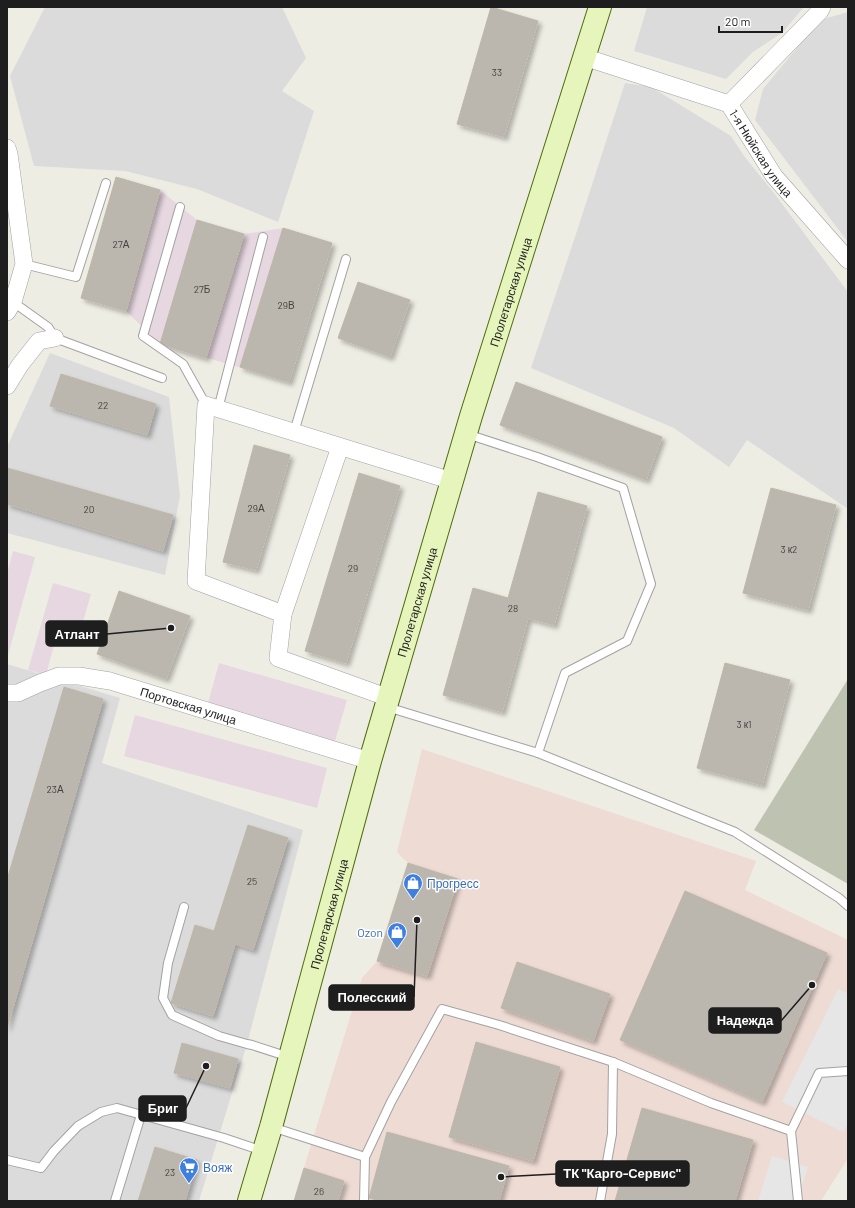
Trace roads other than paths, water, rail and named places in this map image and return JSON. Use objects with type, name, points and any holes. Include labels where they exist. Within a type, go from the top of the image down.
[{"type":"street","points":[[729,104],[820,11],[822,7]]},
{"type":"street","name":"Пролетарская улица","points":[[249,1201],[290,1058],[387,702],[466,434],[598,8]]},
{"type":"street","name":"1-я Нюйская улица","points":[[584,57],[729,104],[774,176],[848,260]]},
{"type":"street","points":[[7,148],[24,264],[10,307]]},
{"type":"street","points":[[7,386],[20,365],[39,341],[55,338]]},
{"type":"street","points":[[283,614],[196,581],[212,407],[452,481]]},
{"type":"street","points":[[340,447],[283,614],[278,658],[387,702]]},
{"type":"street","name":"Портовская улица","points":[[7,693],[18,693],[59,676],[79,676],[110,681],[370,761]]},
{"type":"lane","points":[[24,264],[76,277],[106,183]]},
{"type":"lane","points":[[180,207],[144,336],[183,364],[212,407]]},
{"type":"lane","points":[[212,407],[263,237]]},
{"type":"lane","points":[[294,432],[346,259]]},
{"type":"lane","points":[[10,307],[48,327],[55,338],[162,378]]},
{"type":"lane","points":[[466,434],[537,457],[622,488],[651,584],[627,641],[565,673],[538,753]]},
{"type":"lane","points":[[387,702],[538,753],[735,832],[839,898],[848,906]]},
{"type":"lane","points":[[184,907],[168,964],[163,998],[172,1015],[219,1036],[290,1058]]},
{"type":"lane","points":[[364,1201],[365,1157],[391,1102],[442,1009],[499,1025],[613,1062],[711,1103],[791,1130]]},
{"type":"lane","points":[[600,1201],[612,1134],[613,1062]]},
{"type":"lane","points":[[798,1201],[791,1130],[819,1073],[848,1070]]},
{"type":"lane","points":[[7,1160],[41,1168],[54,1151],[78,1126],[101,1112],[117,1108],[224,1138],[264,1151]]},
{"type":"lane","points":[[115,1201],[141,1115]]},
{"type":"lane","points":[[271,1126],[365,1157]]},
{"type":"place","name":"Атлант","points":[[171,628]]},
{"type":"place","name":"Прогресс","points":[[413,900]]},
{"type":"place","name":"Полесский","points":[[417,920]]},
{"type":"place","name":"Ozon","points":[[397,949]]},
{"type":"place","name":"Надежда","points":[[812,985]]},
{"type":"place","name":"Бриг","points":[[206,1066]]},
{"type":"place","name":"ТК \"Карго-Сервис\"","points":[[501,1177]]},
{"type":"place","name":"Вояж","points":[[189,1184]]}]
